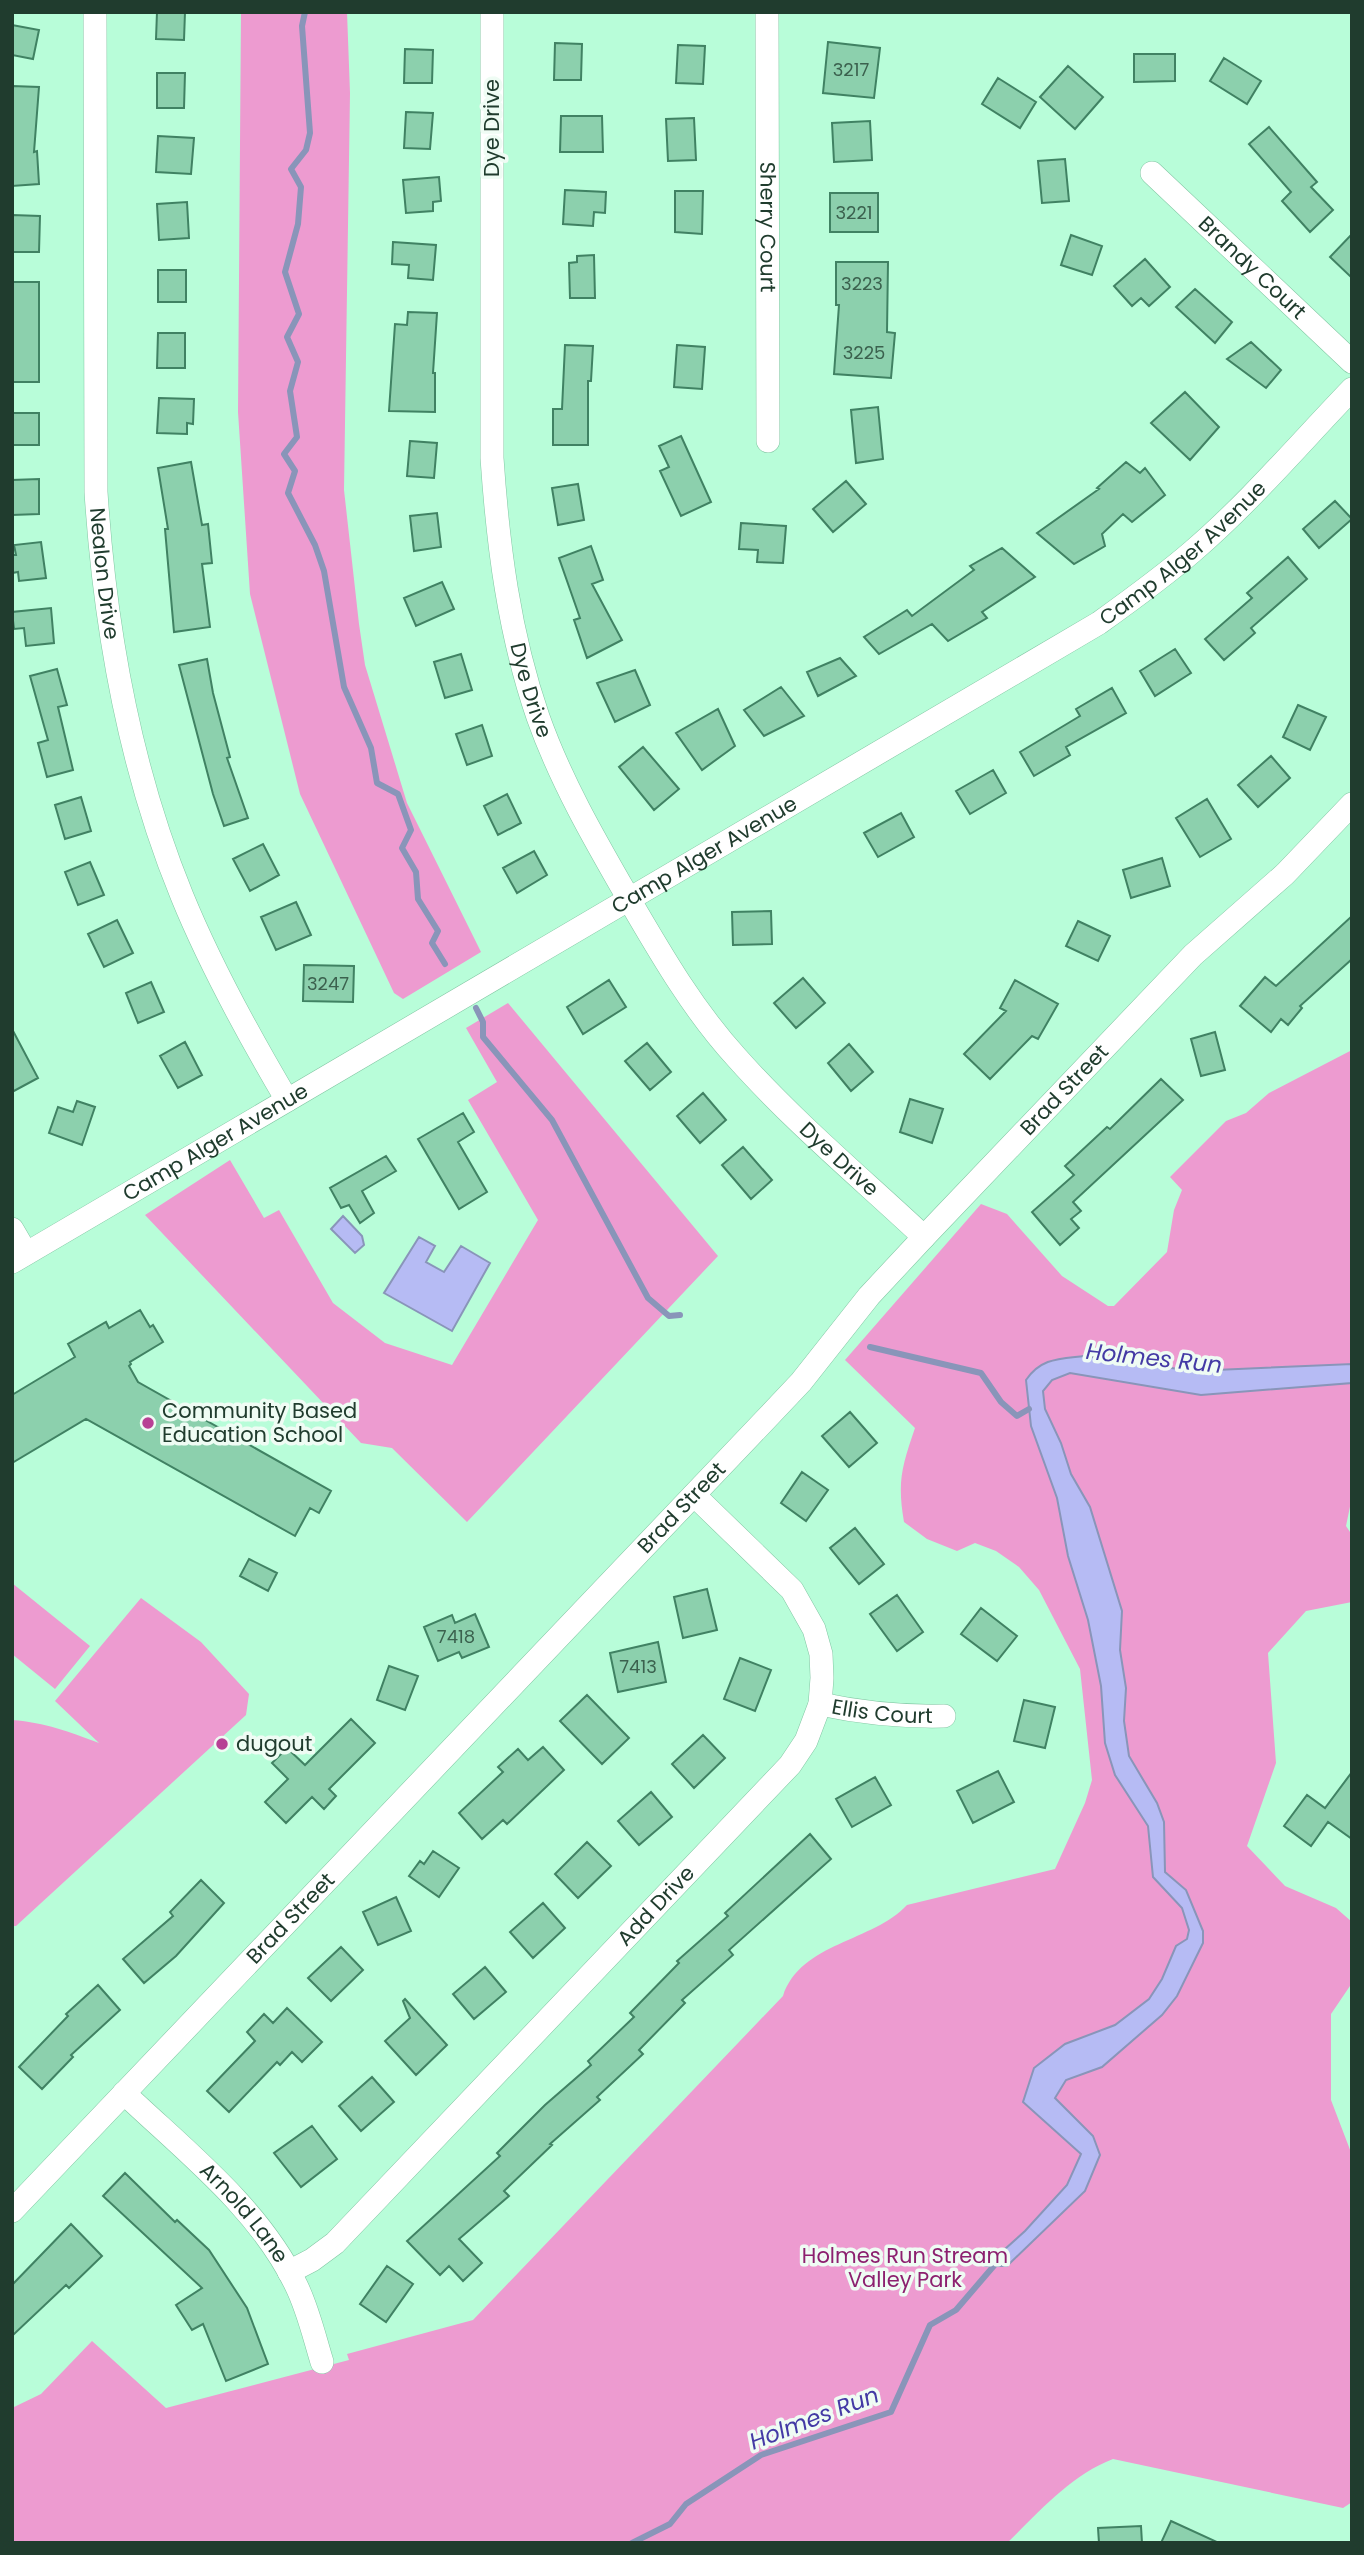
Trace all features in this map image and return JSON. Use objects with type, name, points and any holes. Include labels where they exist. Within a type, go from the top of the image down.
[{"type":"street","name":"Nealon Drive","points":[[95,12],[96,492],[100,556],[112,647],[134,749],[156,825],[182,896],[215,971],[248,1035],[287,1100]]},
{"type":"street","name":"Dye Drive","points":[[492,12],[492,458],[496,520],[505,587],[520,656],[538,718],[561,773],[593,837],[689,998],[735,1056],[775,1099],[924,1237]]},
{"type":"street","name":"Sherry Court","points":[[767,12],[768,440]]},
{"type":"street","name":"Brandy Court","points":[[1153,173],[1352,362]]},
{"type":"street","name":"Camp Alger Avenue","points":[[19,1258],[1099,623],[1148,588],[1223,523],[1352,389]]},
{"type":"street","name":"Brad Street","points":[[12,2211],[801,1381],[869,1296],[924,1237],[1193,955],[1285,874],[1352,804]]},
{"type":"street","points":[[12,1229],[19,1258]]},
{"type":"street","name":"Add Drive","points":[[289,2272],[312,2260],[335,2243],[790,1765],[807,1741],[820,1704],[822,1678],[821,1654],[814,1629],[792,1591],[694,1495]]},
{"type":"street","name":"Ellis Court","points":[[820,1704],[892,1716],[944,1716]]},
{"type":"street","name":"Arnold Lane","points":[[124,2093],[236,2202],[267,2238],[289,2272],[307,2313],[322,2362]]},
{"type":"green space","points":[[241,12],[347,12],[350,93],[344,490],[359,624],[365,665],[407,803],[481,952],[403,999],[394,993],[300,794],[250,594],[238,412]]},
{"type":"green space","points":[[508,1003],[718,1256],[467,1522],[392,1448],[361,1443],[145,1215],[230,1160],[264,1218],[279,1210],[333,1303],[385,1343],[452,1365],[538,1220],[468,1100],[497,1082],[466,1028]]},
{"type":"green space","name":"Holmes Run Stream Valley Park","points":[[1352,1050],[1352,1497],[1346,1526],[1352,1535],[1352,1602],[1306,1611],[1268,1653],[1276,1763],[1247,1846],[1285,1886],[1336,1908],[1352,1922],[1352,1983],[1331,2014],[1331,2100],[1352,2155],[1352,2502],[1343,2508],[1113,2459],[1069,2484],[1007,2543],[12,2543],[12,2408],[41,2394],[92,2341],[166,2408],[349,2360],[347,2354],[473,2320],[783,1996],[792,1978],[805,1964],[821,1953],[876,1927],[907,1905],[1055,1869],[1085,1803],[1092,1780],[1080,1669],[1039,1590],[1019,1567],[996,1551],[975,1543],[957,1551],[927,1539],[904,1522],[902,1474],[915,1428],[845,1360],[981,1204],[1007,1214],[1062,1276],[1108,1306],[1114,1306],[1167,1252],[1174,1210],[1182,1190],[1170,1177],[1226,1121],[1246,1113],[1269,1093]]},
{"type":"green space","points":[[12,1583],[90,1646],[55,1689],[12,1654]]},
{"type":"green space","points":[[141,1598],[201,1642],[249,1694],[246,1715],[16,1926],[12,1926],[12,1720],[46,1725],[99,1743],[55,1701]]},
{"type":"water","points":[[343,1216],[362,1236],[364,1245],[355,1253],[331,1229]]},
{"type":"water","points":[[419,1237],[435,1246],[426,1262],[444,1272],[461,1246],[490,1263],[452,1331],[384,1293]]},
{"type":"water","points":[[1084,1356],[1193,1371],[1352,1364],[1352,1383],[1201,1395],[1070,1373],[1052,1380],[1043,1391],[1045,1409],[1061,1443],[1071,1474],[1090,1507],[1122,1611],[1120,1650],[1126,1688],[1124,1721],[1129,1756],[1157,1803],[1164,1822],[1165,1872],[1186,1890],[1203,1931],[1203,1943],[1177,1996],[1162,2015],[1102,2067],[1066,2080],[1055,2098],[1093,2136],[1100,2155],[1085,2191],[1007,2266],[986,2266],[1025,2231],[1067,2185],[1081,2154],[1023,2102],[1034,2068],[1065,2044],[1115,2025],[1149,1999],[1162,1979],[1176,1946],[1187,1939],[1189,1930],[1182,1908],[1153,1877],[1148,1826],[1115,1775],[1105,1743],[1101,1686],[1088,1620],[1068,1556],[1057,1498],[1031,1426],[1026,1380],[1044,1364]]},
{"type":"building","points":[[157,12],[185,12],[184,40],[156,39]]},
{"type":"building","points":[[12,25],[39,30],[33,59],[12,55]]},
{"type":"building","points":[[828,42],[880,48],[874,98],[823,93]]},
{"type":"building","points":[[555,43],[582,44],[581,80],[554,80]]},
{"type":"building","points":[[678,45],[705,46],[703,84],[676,83]]},
{"type":"building","points":[[405,49],[433,50],[432,83],[404,83]]},
{"type":"building","points":[[1134,54],[1175,54],[1175,81],[1134,82]]},
{"type":"building","points":[[1224,58],[1261,81],[1247,104],[1210,81]]},
{"type":"building","points":[[1068,66],[1103,97],[1075,129],[1040,97]]},
{"type":"building","points":[[157,73],[185,73],[184,108],[157,108]]},
{"type":"building","points":[[998,78],[1036,102],[1020,128],[982,104]]},
{"type":"building","points":[[12,86],[39,87],[34,152],[37,151],[39,184],[12,186]]},
{"type":"building","points":[[406,112],[433,113],[430,149],[404,148]]},
{"type":"building","points":[[561,116],[602,116],[603,152],[560,152]]},
{"type":"building","points":[[694,118],[696,160],[668,161],[666,119]]},
{"type":"building","points":[[870,121],[872,160],[834,162],[832,123]]},
{"type":"building","points":[[1269,127],[1317,182],[1311,187],[1333,210],[1310,232],[1282,201],[1291,192],[1249,144]]},
{"type":"building","points":[[158,136],[194,138],[191,174],[156,172]]},
{"type":"building","points":[[1065,159],[1069,201],[1042,203],[1038,161]]},
{"type":"building","points":[[439,177],[441,201],[433,202],[433,211],[406,213],[403,180]]},
{"type":"building","points":[[565,190],[606,192],[605,213],[594,212],[593,226],[563,224]]},
{"type":"building","points":[[675,191],[703,191],[702,234],[675,232]]},
{"type":"building","points":[[830,193],[878,193],[878,232],[830,232]]},
{"type":"building","points":[[187,202],[189,238],[159,240],[157,204]]},
{"type":"building","points":[[12,215],[40,216],[39,252],[12,252]]},
{"type":"building","points":[[1352,234],[1352,278],[1330,257]]},
{"type":"building","points":[[1071,235],[1102,246],[1092,275],[1061,265]]},
{"type":"building","points":[[393,242],[436,245],[433,280],[408,278],[409,265],[392,264]]},
{"type":"building","points":[[594,255],[595,298],[570,298],[569,263],[577,262],[577,256]]},
{"type":"building","points":[[1145,259],[1170,287],[1149,306],[1141,298],[1132,306],[1114,286]]},
{"type":"building","points":[[836,262],[888,262],[887,332],[895,333],[891,378],[834,374],[839,305],[836,305]]},
{"type":"building","points":[[158,270],[186,270],[186,302],[158,302]]},
{"type":"building","points":[[12,282],[39,282],[39,382],[12,382]]},
{"type":"building","points":[[1195,289],[1232,322],[1215,343],[1176,307]]},
{"type":"building","points":[[408,312],[437,313],[433,373],[435,412],[389,411],[395,324],[407,325]]},
{"type":"building","points":[[158,333],[185,333],[185,368],[157,368]]},
{"type":"building","points":[[1251,342],[1281,370],[1266,388],[1227,359]]},
{"type":"building","points":[[565,345],[593,346],[591,381],[588,381],[588,445],[553,445],[553,409],[562,409]]},
{"type":"building","points":[[677,345],[705,347],[702,389],[674,387]]},
{"type":"building","points":[[1185,392],[1219,427],[1190,460],[1151,423]]},
{"type":"building","points":[[159,398],[194,399],[193,424],[187,423],[187,434],[157,433]]},
{"type":"building","points":[[878,407],[883,459],[856,463],[851,410]]},
{"type":"building","points":[[12,413],[39,413],[39,445],[12,445]]},
{"type":"building","points":[[681,436],[711,502],[681,516],[660,471],[669,467],[659,446]]},
{"type":"building","points":[[410,441],[437,443],[434,478],[407,476]]},
{"type":"building","points":[[191,462],[202,525],[208,524],[212,563],[202,564],[210,627],[174,632],[165,529],[168,529],[158,468]]},
{"type":"building","points":[[1126,462],[1140,473],[1145,468],[1165,495],[1132,522],[1123,514],[1102,534],[1105,546],[1074,564],[1037,533],[1099,489],[1097,488]]},
{"type":"building","points":[[39,479],[39,514],[12,515],[12,480]]},
{"type":"building","points":[[846,481],[866,504],[833,532],[813,509]]},
{"type":"building","points":[[578,484],[584,520],[558,525],[552,488]]},
{"type":"building","points":[[1335,501],[1352,519],[1319,548],[1303,529]]},
{"type":"building","points":[[437,513],[441,547],[414,551],[410,516]]},
{"type":"building","points":[[741,523],[786,526],[783,563],[757,562],[758,550],[739,549]]},
{"type":"building","points":[[41,542],[46,578],[19,581],[18,572],[12,573],[12,555],[16,555],[14,545]]},
{"type":"building","points":[[591,546],[603,580],[592,584],[622,640],[587,658],[574,620],[580,618],[559,558]]},
{"type":"building","points":[[1002,548],[1035,577],[982,612],[987,618],[948,641],[932,624],[879,654],[864,637],[907,610],[912,616],[974,570],[970,566]]},
{"type":"building","points":[[1288,557],[1307,579],[1251,628],[1255,633],[1224,660],[1205,639],[1252,598],[1247,593]]},
{"type":"building","points":[[442,582],[454,609],[416,626],[404,598]]},
{"type":"building","points":[[51,608],[54,643],[26,646],[24,628],[14,629],[12,612]]},
{"type":"building","points":[[1175,649],[1191,673],[1155,696],[1140,671]]},
{"type":"building","points":[[461,654],[472,690],[445,698],[434,662]]},
{"type":"building","points":[[840,658],[856,676],[818,696],[807,672]]},
{"type":"building","points":[[207,659],[230,757],[227,758],[248,818],[224,826],[179,665]]},
{"type":"building","points":[[57,669],[67,705],[58,707],[73,770],[47,777],[38,743],[48,740],[30,676]]},
{"type":"building","points":[[635,670],[650,705],[615,722],[597,683]]},
{"type":"building","points":[[781,687],[804,716],[764,736],[744,710]]},
{"type":"building","points":[[1112,688],[1126,713],[1066,747],[1070,755],[1034,776],[1020,752],[1080,716],[1076,709]]},
{"type":"building","points":[[1298,705],[1326,717],[1310,750],[1283,737]]},
{"type":"building","points":[[718,709],[735,746],[702,770],[676,733]]},
{"type":"building","points":[[482,725],[492,756],[467,765],[456,734]]},
{"type":"building","points":[[643,747],[679,789],[654,810],[619,767]]},
{"type":"building","points":[[1271,756],[1290,778],[1258,807],[1238,785]]},
{"type":"building","points":[[993,770],[1006,793],[970,814],[956,791]]},
{"type":"building","points":[[507,794],[521,823],[498,835],[484,806]]},
{"type":"building","points":[[81,797],[91,831],[65,839],[55,805]]},
{"type":"building","points":[[1207,799],[1231,839],[1200,857],[1176,818]]},
{"type":"building","points":[[901,813],[914,837],[878,857],[864,833]]},
{"type":"building","points":[[263,844],[279,875],[250,891],[233,859]]},
{"type":"building","points":[[534,851],[547,875],[517,893],[503,868]]},
{"type":"building","points":[[1162,858],[1170,886],[1131,898],[1123,870]]},
{"type":"building","points":[[90,862],[104,895],[78,905],[65,872]]},
{"type":"building","points":[[296,902],[311,935],[276,950],[261,917]]},
{"type":"building","points":[[771,911],[772,944],[733,945],[732,912]]},
{"type":"building","points":[[1352,916],[1352,959],[1300,1006],[1302,1008],[1288,1025],[1281,1019],[1271,1032],[1240,1006],[1265,977],[1276,986]]},
{"type":"building","points":[[117,920],[133,953],[104,967],[88,934]]},
{"type":"building","points":[[1078,921],[1110,936],[1098,961],[1066,946]]},
{"type":"building","points":[[304,965],[354,966],[353,1002],[303,1001]]},
{"type":"building","points":[[803,978],[825,1003],[796,1028],[774,1003]]},
{"type":"building","points":[[609,980],[626,1007],[583,1034],[567,1007]]},
{"type":"building","points":[[1015,980],[1058,1004],[1038,1039],[1032,1036],[990,1079],[964,1054],[1006,1011],[1000,1008]]},
{"type":"building","points":[[151,982],[164,1012],[138,1023],[126,993]]},
{"type":"building","points":[[12,1029],[38,1078],[12,1092]]},
{"type":"building","points":[[1215,1032],[1225,1070],[1201,1076],[1191,1039]]},
{"type":"building","points":[[185,1042],[202,1075],[178,1088],[160,1056]]},
{"type":"building","points":[[647,1043],[671,1072],[650,1090],[625,1061]]},
{"type":"building","points":[[849,1044],[873,1072],[851,1091],[828,1063]]},
{"type":"building","points":[[1161,1079],[1183,1100],[1073,1202],[1081,1211],[1071,1219],[1079,1228],[1060,1245],[1032,1212],[1074,1175],[1065,1166],[1107,1127],[1110,1129]]},
{"type":"building","points":[[703,1093],[726,1120],[700,1143],[677,1116]]},
{"type":"building","points":[[910,1099],[943,1109],[932,1143],[900,1132]]},
{"type":"building","points":[[77,1101],[95,1107],[82,1145],[49,1133],[58,1107],[73,1112]]},
{"type":"building","points":[[463,1113],[474,1132],[458,1142],[487,1192],[459,1209],[418,1139]]},
{"type":"building","points":[[743,1147],[772,1180],[751,1199],[722,1165]]},
{"type":"building","points":[[386,1156],[396,1171],[362,1191],[374,1213],[360,1223],[349,1205],[341,1208],[330,1188]]},
{"type":"building","points":[[140,1310],[163,1342],[130,1362],[129,1366],[138,1382],[331,1491],[319,1513],[310,1508],[295,1536],[86,1419],[12,1463],[12,1395],[75,1357],[68,1344],[106,1322],[109,1328]]},
{"type":"building","points":[[850,1412],[877,1443],[849,1467],[822,1436]]},
{"type":"building","points":[[802,1472],[828,1490],[806,1521],[781,1503]]},
{"type":"building","points":[[855,1528],[884,1564],[859,1584],[830,1548]]},
{"type":"building","points":[[249,1559],[277,1573],[268,1591],[240,1576]]},
{"type":"building","points":[[707,1589],[717,1630],[683,1638],[674,1597]]},
{"type":"building","points":[[897,1595],[923,1632],[897,1651],[870,1614]]},
{"type":"building","points":[[981,1608],[1017,1636],[997,1661],[961,1634]]},
{"type":"building","points":[[475,1614],[489,1647],[462,1658],[459,1652],[438,1661],[424,1627],[452,1615],[455,1623]]},
{"type":"building","points":[[658,1642],[666,1682],[618,1692],[610,1653]]},
{"type":"building","points":[[740,1658],[771,1670],[755,1711],[724,1699]]},
{"type":"building","points":[[389,1666],[418,1676],[405,1710],[377,1700]]},
{"type":"building","points":[[587,1695],[629,1738],[602,1764],[560,1721]]},
{"type":"building","points":[[1024,1700],[1055,1707],[1045,1748],[1014,1741]]},
{"type":"building","points":[[351,1719],[375,1743],[329,1789],[336,1796],[324,1809],[312,1797],[286,1823],[265,1802],[288,1779],[272,1763],[287,1748],[305,1765]]},
{"type":"building","points":[[703,1735],[725,1758],[694,1788],[672,1764]]},
{"type":"building","points":[[543,1747],[564,1770],[507,1824],[503,1820],[482,1839],[459,1813],[503,1772],[498,1767],[518,1749],[528,1760]]},
{"type":"building","points":[[998,1771],[1014,1802],[973,1823],[957,1791]]},
{"type":"building","points":[[1352,1772],[1352,1839],[1328,1822],[1311,1846],[1284,1826],[1307,1795],[1325,1808]]},
{"type":"building","points":[[875,1777],[891,1805],[852,1827],[836,1799]]},
{"type":"building","points":[[651,1792],[672,1817],[639,1845],[618,1821]]},
{"type":"building","points":[[810,1834],[831,1859],[729,1950],[733,1955],[682,2000],[685,2003],[639,2050],[643,2054],[597,2097],[600,2100],[550,2144],[552,2145],[504,2191],[509,2196],[459,2239],[482,2263],[463,2281],[449,2266],[440,2275],[407,2241],[500,2156],[497,2153],[545,2105],[591,2065],[588,2061],[634,2017],[630,2013],[679,1963],[677,1961],[728,1916],[725,1913]]},
{"type":"building","points":[[587,1842],[611,1866],[578,1898],[555,1874]]},
{"type":"building","points":[[433,1851],[459,1868],[439,1897],[409,1876],[420,1861],[424,1864]]},
{"type":"building","points":[[201,1880],[224,1903],[176,1956],[144,1983],[123,1959],[173,1916],[170,1912]]},
{"type":"building","points":[[396,1897],[411,1931],[378,1945],[363,1912]]},
{"type":"building","points":[[543,1903],[565,1928],[533,1958],[510,1932]]},
{"type":"building","points":[[341,1947],[363,1970],[331,2001],[308,1978]]},
{"type":"building","points":[[485,1967],[506,1992],[474,2019],[453,1994]]},
{"type":"building","points":[[98,1985],[120,2010],[71,2055],[73,2057],[42,2089],[19,2067],[68,2016],[66,2014]]},
{"type":"building","points":[[405,1999],[447,2045],[416,2075],[385,2041],[410,2018],[403,2001]]},
{"type":"building","points":[[287,2008],[322,2042],[302,2062],[292,2052],[280,2065],[277,2062],[229,2112],[207,2091],[255,2041],[247,2032],[264,2014],[273,2023]]},
{"type":"building","points":[[372,2077],[394,2102],[361,2131],[339,2106]]},
{"type":"building","points":[[312,2126],[337,2159],[301,2187],[274,2153]]},
{"type":"building","points":[[125,2173],[175,2222],[177,2220],[209,2250],[247,2308],[268,2364],[226,2381],[203,2324],[192,2330],[176,2305],[202,2288],[103,2196]]},
{"type":"building","points":[[71,2224],[102,2256],[69,2288],[66,2285],[12,2336],[12,2285]]},
{"type":"building","points":[[387,2266],[413,2284],[386,2322],[360,2304]]},
{"type":"building","points":[[1171,2521],[1219,2543],[1161,2543]]},
{"type":"building","points":[[1141,2526],[1142,2543],[1099,2543],[1098,2528]]},
{"type":"waterway","points":[[305,12],[302,26],[310,133],[306,150],[291,169],[301,187],[298,224],[285,272],[299,314],[287,337],[298,362],[290,391],[297,437],[284,454],[295,471],[288,493],[315,545],[324,571],[344,687],[371,748],[377,783],[398,794],[411,830],[402,848],[416,872],[418,899],[438,931],[432,943],[445,964]]},
{"type":"waterway","points":[[476,1008],[483,1022],[483,1037],[552,1120],[648,1298],[669,1316],[680,1315]]},
{"type":"waterway","points":[[870,1347],[981,1373],[1001,1402],[1017,1416],[1029,1409]]},
{"type":"waterway","name":"Holmes Run","points":[[632,2543],[670,2524],[686,2504],[761,2455],[891,2412],[930,2325],[956,2310],[998,2261]]},
{"type":"place","name":"Community Based Education School","points":[[148,1423]]},
{"type":"place","name":"dugout","points":[[222,1744]]}]
